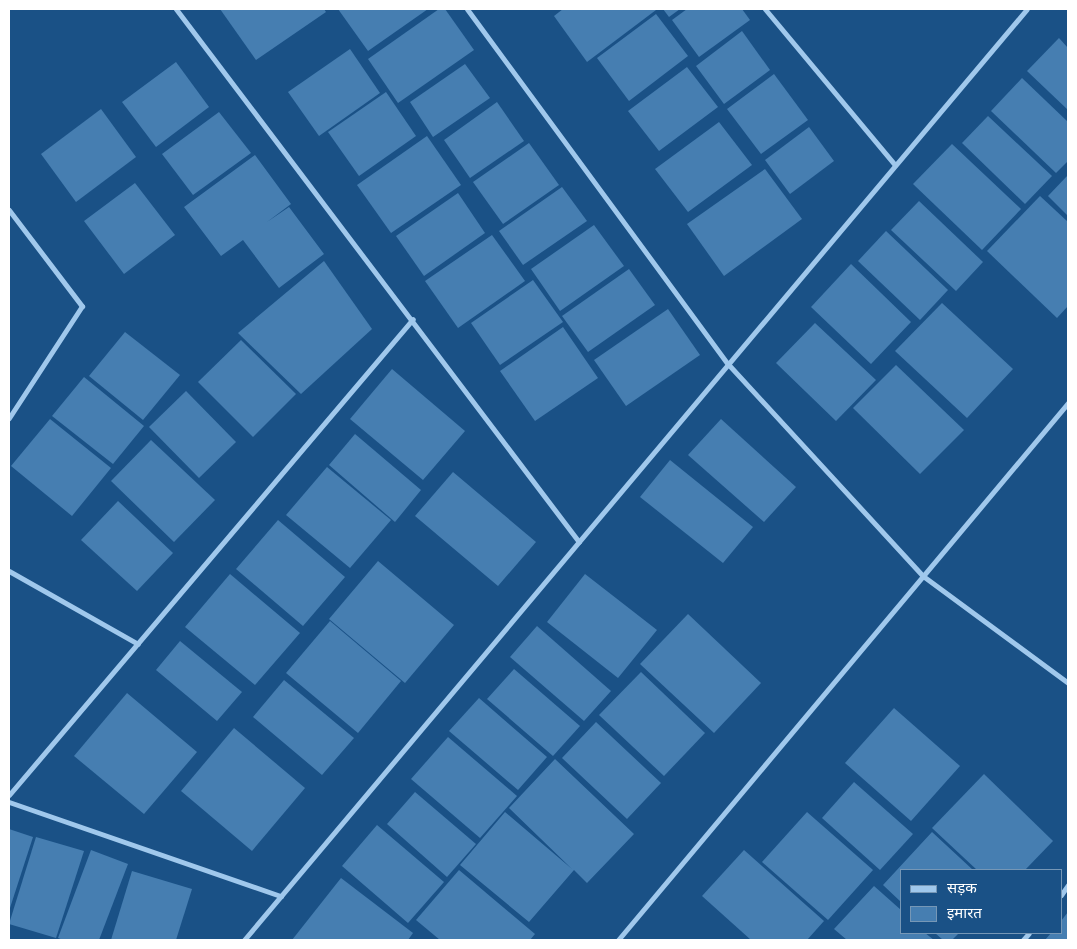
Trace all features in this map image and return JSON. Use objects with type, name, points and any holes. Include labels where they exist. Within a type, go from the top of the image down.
[{"type":"street","points":[[176,9],[579,542]]},
{"type":"street","points":[[467,9],[728,364],[923,576],[1068,683]]},
{"type":"street","points":[[765,9],[895,165]]},
{"type":"street","points":[[244,940],[1027,9]]},
{"type":"street","points":[[9,210],[82,306],[9,418]]},
{"type":"street","points":[[9,795],[413,320]]},
{"type":"street","points":[[618,940],[1068,403]]},
{"type":"street","points":[[9,571],[138,644]]},
{"type":"street","points":[[9,802],[281,896]]},
{"type":"building","points":[[220,9],[324,9],[326,12],[256,60]]},
{"type":"building","points":[[338,9],[428,9],[368,51]]},
{"type":"building","points":[[439,9],[445,9],[474,50],[398,103],[368,59]]},
{"type":"building","points":[[563,9],[656,10],[587,62],[554,16]]},
{"type":"building","points":[[663,9],[680,9],[669,17]]},
{"type":"building","points":[[687,9],[742,9],[750,20],[699,57],[672,20]]},
{"type":"building","points":[[656,14],[688,56],[629,101],[597,58]]},
{"type":"building","points":[[742,31],[770,70],[724,104],[696,66]]},
{"type":"building","points":[[1059,38],[1068,48],[1068,110],[1027,71]]},
{"type":"building","points":[[350,49],[380,93],[319,136],[288,92]]},
{"type":"building","points":[[176,62],[209,107],[156,147],[122,102]]},
{"type":"building","points":[[465,64],[490,98],[433,137],[410,102]]},
{"type":"building","points":[[687,67],[718,107],[659,151],[628,111]]},
{"type":"building","points":[[774,74],[808,120],[761,154],[727,109]]},
{"type":"building","points":[[1022,78],[1068,122],[1068,161],[1056,173],[991,111]]},
{"type":"building","points":[[386,92],[416,136],[359,176],[328,132]]},
{"type":"building","points":[[497,102],[524,141],[470,178],[444,140]]},
{"type":"building","points":[[101,109],[136,157],[76,202],[41,154]]},
{"type":"building","points":[[219,112],[251,153],[193,195],[162,154]]},
{"type":"building","points":[[988,116],[1052,176],[1025,204],[962,143]]},
{"type":"building","points":[[719,122],[752,165],[688,212],[655,169]]},
{"type":"building","points":[[809,127],[834,161],[790,194],[765,160]]},
{"type":"building","points":[[427,136],[461,185],[391,233],[357,185]]},
{"type":"building","points":[[529,143],[559,185],[503,224],[473,182]]},
{"type":"building","points":[[952,144],[1021,209],[982,250],[913,184]]},
{"type":"building","points":[[255,155],[291,204],[267,222],[289,207],[324,254],[279,288],[243,240],[221,256],[184,207]]},
{"type":"building","points":[[765,169],[802,219],[724,276],[687,224]]},
{"type":"building","points":[[1068,175],[1068,216],[1048,196]]},
{"type":"building","points":[[135,183],[175,235],[124,274],[84,221]]},
{"type":"building","points":[[562,187],[587,221],[523,265],[499,231]]},
{"type":"building","points":[[458,193],[485,233],[424,276],[396,236]]},
{"type":"building","points":[[1040,196],[1068,222],[1068,306],[1057,318],[987,251]]},
{"type":"building","points":[[919,201],[983,262],[956,291],[891,230]]},
{"type":"building","points":[[594,225],[624,266],[560,311],[531,269]]},
{"type":"building","points":[[886,231],[948,290],[920,320],[858,261]]},
{"type":"building","points":[[492,235],[525,281],[458,328],[425,281]]},
{"type":"building","points":[[324,261],[372,329],[301,394],[238,333]]},
{"type":"building","points":[[851,264],[911,322],[871,364],[811,307]]},
{"type":"building","points":[[629,269],[655,305],[588,352],[562,316]]},
{"type":"building","points":[[533,280],[563,322],[500,365],[471,323]]},
{"type":"building","points":[[942,303],[1013,369],[967,418],[895,351]]},
{"type":"building","points":[[668,309],[700,355],[626,406],[594,360]]},
{"type":"building","points":[[815,323],[876,380],[836,421],[776,363]]},
{"type":"building","points":[[563,327],[598,378],[535,421],[500,371]]},
{"type":"building","points":[[125,332],[180,375],[143,420],[89,376]]},
{"type":"building","points":[[241,340],[296,394],[253,437],[198,382]]},
{"type":"building","points":[[896,365],[964,430],[920,474],[853,408]]},
{"type":"building","points":[[392,369],[465,431],[423,480],[350,419]]},
{"type":"building","points":[[84,377],[144,426],[113,464],[52,416]]},
{"type":"building","points":[[186,391],[236,442],[199,478],[149,427]]},
{"type":"building","points":[[50,419],[111,468],[72,516],[11,466]]},
{"type":"building","points":[[721,419],[796,487],[764,522],[688,455]]},
{"type":"building","points":[[355,434],[421,490],[395,522],[329,465]]},
{"type":"building","points":[[151,440],[215,500],[174,542],[111,481]]},
{"type":"building","points":[[670,460],[753,527],[723,563],[640,497]]},
{"type":"building","points":[[327,467],[391,520],[350,568],[286,515]]},
{"type":"building","points":[[453,472],[536,542],[498,586],[415,516]]},
{"type":"building","points":[[118,501],[173,553],[137,591],[81,540]]},
{"type":"building","points":[[278,520],[345,577],[303,626],[236,569]]},
{"type":"building","points":[[378,561],[454,625],[405,683],[329,619]]},
{"type":"building","points":[[230,574],[300,633],[255,685],[185,627]]},
{"type":"building","points":[[585,574],[657,630],[618,678],[547,622]]},
{"type":"building","points":[[688,614],[761,683],[714,733],[640,664]]},
{"type":"building","points":[[330,621],[401,681],[358,733],[286,673]]},
{"type":"building","points":[[537,626],[611,691],[584,721],[510,657]]},
{"type":"building","points":[[180,641],[242,692],[217,721],[156,670]]},
{"type":"building","points":[[514,669],[580,726],[553,756],[487,699]]},
{"type":"building","points":[[641,672],[705,733],[664,776],[599,715]]},
{"type":"building","points":[[284,680],[354,738],[322,775],[253,717]]},
{"type":"building","points":[[127,693],[197,752],[144,814],[74,756]]},
{"type":"building","points":[[479,698],[547,757],[518,790],[449,731]]},
{"type":"building","points":[[894,708],[960,766],[911,821],[845,763]]},
{"type":"building","points":[[596,722],[661,783],[627,819],[562,758]]},
{"type":"building","points":[[234,728],[305,788],[252,851],[181,791]]},
{"type":"building","points":[[448,737],[517,796],[480,838],[411,779]]},
{"type":"building","points":[[555,759],[634,834],[587,883],[574,870],[529,922],[460,865],[505,812],[572,869],[509,808]]},
{"type":"building","points":[[984,774],[1053,841],[1026,869],[976,869],[932,828]]},
{"type":"building","points":[[854,782],[913,834],[880,870],[822,818]]},
{"type":"building","points":[[415,792],[476,844],[447,877],[387,824]]},
{"type":"building","points":[[807,812],[873,870],[828,920],[762,862]]},
{"type":"building","points":[[377,825],[444,882],[408,923],[342,866]]},
{"type":"building","points":[[9,829],[33,837],[9,911]]},
{"type":"building","points":[[932,832],[972,869],[900,869],[900,901],[883,885]]},
{"type":"building","points":[[36,837],[84,851],[56,938],[9,924]]},
{"type":"building","points":[[91,850],[128,864],[99,940],[63,940],[58,938]]},
{"type":"building","points":[[744,850],[824,921],[807,940],[751,940],[702,896]]},
{"type":"building","points":[[459,870],[535,934],[530,940],[440,940],[416,920]]},
{"type":"building","points":[[132,871],[192,889],[176,940],[111,940]]},
{"type":"building","points":[[341,878],[413,933],[408,940],[292,940]]},
{"type":"building","points":[[874,886],[900,909],[900,934],[926,934],[934,940],[847,940],[834,929]]},
{"type":"building","points":[[1068,912],[1068,940],[1045,940],[1050,934],[1062,934],[1062,920]]},
{"type":"building","points":[[936,934],[958,934],[952,940],[943,940]]}]
